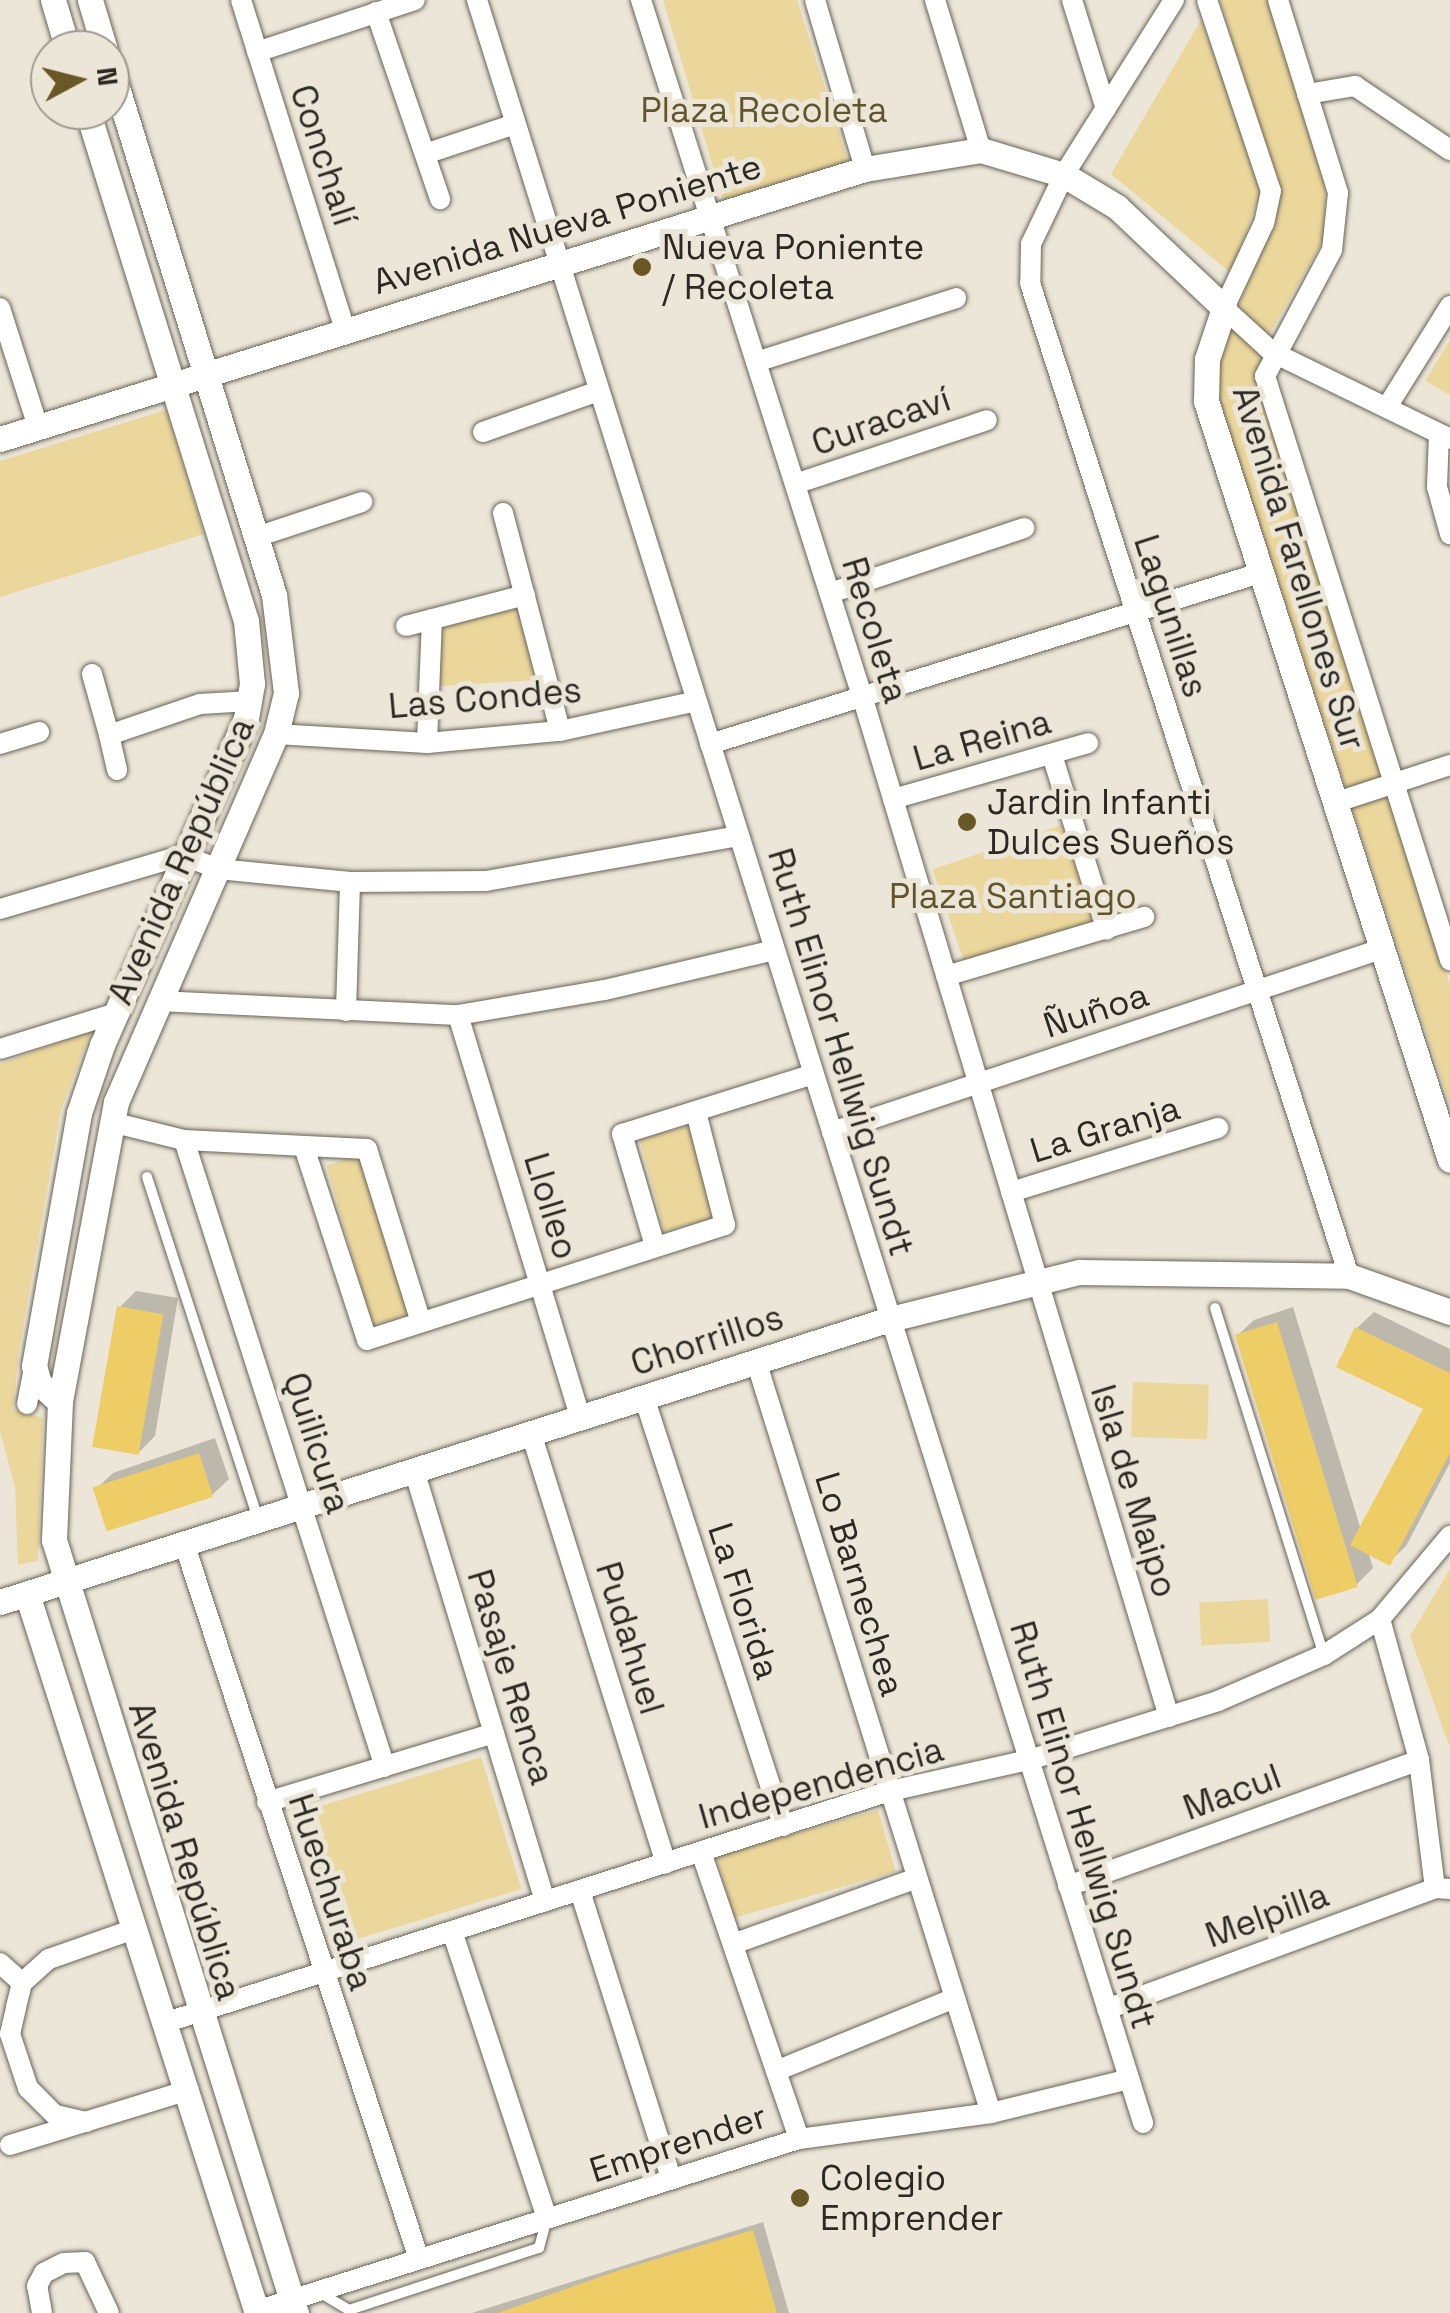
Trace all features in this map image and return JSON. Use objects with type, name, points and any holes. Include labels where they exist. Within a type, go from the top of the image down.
[{"type":"street","points":[[53,0],[62,30]]},
{"type":"street","points":[[90,0],[100,30]]},
{"type":"street","name":"Conchalí","points":[[241,0],[345,329]]},
{"type":"street","points":[[258,52],[415,0]]},
{"type":"street","name":"Ruth Elinor Hellwig Sundt","points":[[476,0],[1143,2123]]},
{"type":"street","name":"Recoleta","points":[[641,0],[863,698],[1036,1284]]},
{"type":"street","points":[[816,0],[865,169]]},
{"type":"street","points":[[934,0],[981,150]]},
{"type":"street","points":[[1072,0],[1106,109]]},
{"type":"street","name":"Lagunillas","points":[[1174,0],[1064,175],[1031,244],[1030,282],[1349,1276]]},
{"type":"street","name":"Avenida Farellones Sur","points":[[1206,0],[1271,191],[1264,223],[1224,308],[1207,360],[1206,401],[1450,1160]]},
{"type":"street","points":[[1278,0],[1338,193],[1332,250],[1272,352],[1265,376],[1450,960]]},
{"type":"street","points":[[376,12],[440,199]]},
{"type":"street","points":[[1307,94],[1355,86],[1450,150]]},
{"type":"street","points":[[425,154],[515,124]]},
{"type":"street","name":"Avenida República","points":[[130,129],[256,537],[285,646],[286,693],[276,734],[158,1001],[111,1122],[60,1402],[51,1495],[65,1581],[294,2306]]},
{"type":"street","name":"Avenida República","points":[[27,1404],[79,1113],[116,1013],[251,700],[246,621],[93,130]]},
{"type":"street","name":"Avenida Nueva Poniente","points":[[0,439],[865,169],[981,150],[1064,175],[1118,208],[1272,352],[1444,436]]},
{"type":"street","points":[[756,362],[956,298]]},
{"type":"street","points":[[1387,408],[1450,306]]},
{"type":"street","points":[[0,308],[38,427]]},
{"type":"street","points":[[483,432],[599,391]]},
{"type":"street","name":"Curacaví","points":[[795,484],[988,420]]},
{"type":"street","points":[[1444,436],[1437,487],[1450,534]]},
{"type":"street","points":[[256,537],[362,502]]},
{"type":"street","points":[[503,513],[560,730]]},
{"type":"street","points":[[830,593],[1024,528]]},
{"type":"street","points":[[710,744],[1260,573]]},
{"type":"street","points":[[406,626],[525,595]]},
{"type":"street","points":[[427,743],[432,619]]},
{"type":"street","points":[[92,674],[117,770]]},
{"type":"street","points":[[109,735],[200,704],[251,700]]},
{"type":"street","name":"Las Condes","points":[[276,734],[427,743],[560,730],[696,701]]},
{"type":"street","points":[[0,744],[39,732]]},
{"type":"street","name":"La Reina","points":[[893,799],[1088,743]]},
{"type":"street","points":[[1052,755],[1107,930]]},
{"type":"street","points":[[1334,804],[1450,765]]},
{"type":"street","points":[[0,909],[183,855],[218,869],[350,882],[486,881],[739,836]]},
{"type":"street","points":[[346,1011],[350,882]]},
{"type":"street","points":[[946,976],[1144,917]]},
{"type":"street","points":[[158,1001],[458,1015],[605,990],[774,950]]},
{"type":"street","name":"Ñuñoa","points":[[832,1132],[1381,950]]},
{"type":"street","points":[[0,1048],[116,1013]]},
{"type":"street","name":"Llolleo","points":[[458,1015],[580,1418]]},
{"type":"street","points":[[655,1246],[622,1134],[813,1074]]},
{"type":"street","points":[[304,1147],[367,1340],[725,1225],[696,1112]]},
{"type":"street","points":[[111,1122],[184,1140],[367,1149],[421,1322]]},
{"type":"street","name":"La Granja","points":[[1011,1192],[1218,1128]]},
{"type":"street","name":"Quilicura","points":[[184,1140],[385,1767]]},
{"type":"street","points":[[54,1248],[84,1262]]},
{"type":"street","name":"Chorrillos","points":[[0,1602],[890,1319],[1078,1272],[1349,1276],[1450,1312]]},
{"type":"street","name":"Isla de Maipo","points":[[1036,1284],[1169,1717]]},
{"type":"street","points":[[36,1360],[39,1384],[60,1402]]},
{"type":"street","name":"Lo Barnechea","points":[[756,1362],[990,2113]]},
{"type":"street","name":"La Florida","points":[[644,1397],[782,1826]]},
{"type":"street","name":"Pudahuel","points":[[531,1433],[666,1863]]},
{"type":"street","name":"Pasaje Renca","points":[[414,1470],[545,1902]]},
{"type":"street","name":"Independencia","points":[[167,2022],[890,1792],[1029,1760],[1169,1717],[1324,1655],[1380,1619],[1450,1536]]},
{"type":"street","name":"Huechuraba","points":[[184,1544],[419,2259]]},
{"type":"street","name":"Avenida República","points":[[27,1594],[257,2312]]},
{"type":"street","points":[[1380,1619],[1418,1760],[1442,1888]]},
{"type":"street","points":[[268,1802],[494,1733]]},
{"type":"street","name":"Macul","points":[[1068,1886],[1418,1760]]},
{"type":"street","points":[[701,1852],[799,2138]]},
{"type":"street","points":[[733,1944],[917,1878]]},
{"type":"street","name":"Melpilla","points":[[1107,2010],[1442,1888]]},
{"type":"street","points":[[580,1890],[671,2178]]},
{"type":"street","points":[[86,2122],[55,2115],[21,2075],[10,2034],[22,1983],[71,1946],[137,1928]]},
{"type":"street","points":[[452,1931],[547,2219]]},
{"type":"street","points":[[0,1962],[22,1983]]},
{"type":"street","points":[[776,2071],[955,1998]]},
{"type":"street","name":"Emprender","points":[[257,2312],[294,2306],[318,2291],[799,2138],[990,2113],[1129,2080]]},
{"type":"street","points":[[10,2145],[189,2090]]},
{"type":"street","points":[[42,2313],[37,2286],[44,2273],[64,2263],[85,2262],[110,2313]]},
{"type":"lane","points":[[147,1177],[258,1520]]},
{"type":"lane","points":[[1214,1308],[1324,1655]]},
{"type":"lane","points":[[318,2291],[349,2310],[539,2248],[547,2219]]},
{"type":"green space","name":"Plaza Recoleta","points":[[663,0],[797,0],[849,164],[724,203]]},
{"type":"green space","points":[[1220,0],[1268,0],[1325,189],[1324,239],[1266,340],[1259,377],[1450,985],[1450,1105],[1220,404],[1214,363],[1272,227],[1278,189]]},
{"type":"green space","points":[[1201,20],[1262,188],[1231,273],[1111,174]]},
{"type":"green space","points":[[1450,340],[1450,395],[1425,381]]},
{"type":"green space","points":[[166,410],[204,534],[0,597],[0,461]]},
{"type":"green space","points":[[519,607],[538,680],[440,686],[440,628]]},
{"type":"green space","name":"Plaza Santiago","points":[[1062,825],[1096,922],[966,967],[932,870]]},
{"type":"green space","points":[[91,1031],[61,1110],[19,1351],[13,1409],[43,1418],[38,1561],[18,1565],[15,1487],[0,1431],[0,1064]]},
{"type":"green space","points":[[689,1126],[714,1218],[664,1231],[640,1139]]},
{"type":"green space","points":[[362,1155],[408,1315],[372,1325],[326,1165]]},
{"type":"green space","points":[[1133,1382],[1209,1385],[1207,1440],[1131,1437]]},
{"type":"green space","points":[[1450,1569],[1450,1748],[1410,1636]]},
{"type":"green space","points":[[1268,1599],[1270,1642],[1201,1646],[1199,1603]]},
{"type":"green space","points":[[481,1757],[521,1889],[333,1947],[293,1815]]},
{"type":"green space","points":[[878,1810],[896,1872],[734,1918],[717,1856]]},
{"type":"building","points":[[117,1306],[163,1314],[138,1455],[92,1447]]},
{"type":"building","points":[[1277,1322],[1358,1587],[1316,1600],[1235,1335]]},
{"type":"building","points":[[1355,1327],[1450,1373],[1450,1453],[1390,1566],[1350,1545],[1423,1409],[1336,1367]]},
{"type":"building","points":[[199,1453],[213,1497],[107,1531],[92,1488]]},
{"type":"building","points":[[753,2230],[777,2313],[498,2313],[617,2271]]},
{"type":"place","name":"Nueva Poniente / Recoleta","points":[[642,267]]},
{"type":"place","name":"Jardin Infanti Dulces Sueños","points":[[967,822]]},
{"type":"place","name":"Colegio Emprender","points":[[800,2198]]}]
